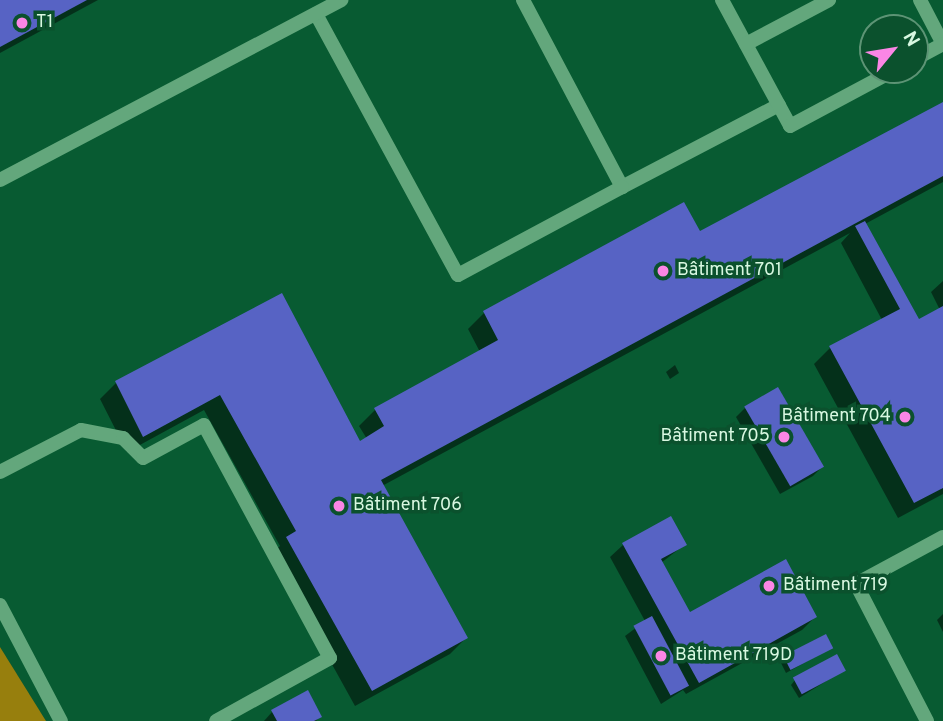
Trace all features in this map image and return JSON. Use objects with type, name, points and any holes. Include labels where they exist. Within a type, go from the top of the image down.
[{"type":"lane","points":[[0,180],[342,0]]},
{"type":"lane","points":[[523,0],[622,187]]},
{"type":"lane","points":[[722,0],[790,126],[869,84]]},
{"type":"lane","points":[[746,44],[829,0]]},
{"type":"lane","points":[[919,0],[943,44]]},
{"type":"lane","points":[[316,14],[458,275],[779,105]]},
{"type":"lane","points":[[0,472],[81,430],[122,438],[143,458],[204,425],[330,658],[216,721]]},
{"type":"lane","points":[[927,721],[856,584],[943,537]]},
{"type":"lane","points":[[0,605],[61,721]]},
{"type":"shaded area","points":[[0,0],[943,0],[943,721],[46,721],[0,647]]},
{"type":"shaded area","points":[[0,647],[46,721],[0,721]]},
{"type":"building","name":"T1","points":[[0,0],[87,0],[0,47]]},
{"type":"building","points":[[943,102],[943,176],[381,480],[468,638],[372,691],[286,537],[296,531],[220,395],[143,437],[115,381],[282,293],[360,441],[384,426],[374,408],[498,340],[483,311],[684,202],[700,231]]},
{"type":"building","name":"Bâtiment 704","points":[[865,221],[919,319],[943,306],[943,488],[914,503],[829,346],[900,309],[855,226]]},
{"type":"building","name":"Bâtiment 705","points":[[778,387],[824,467],[790,486],[744,407]]},
{"type":"building","name":"Bâtiment 719","points":[[671,516],[687,545],[661,559],[690,612],[786,559],[817,617],[699,683],[622,543]]},
{"type":"building","name":"Bâtiment 719D","points":[[652,616],[689,686],[671,696],[633,626]]},
{"type":"building","points":[[826,634],[833,648],[790,670],[783,656]]},
{"type":"building","points":[[837,654],[846,671],[802,694],[793,677]]},
{"type":"building","points":[[308,690],[322,717],[314,721],[277,721],[271,710]]},
{"type":"place","name":"T1","points":[[22,23]]},
{"type":"place","name":"Bâtiment 701","points":[[663,271]]},
{"type":"place","name":"Bâtiment 704","points":[[905,417]]},
{"type":"place","name":"Bâtiment 705","points":[[784,437]]},
{"type":"place","name":"Bâtiment 706","points":[[339,506]]},
{"type":"place","name":"Bâtiment 719","points":[[769,586]]},
{"type":"place","name":"Bâtiment 719D","points":[[661,656]]}]
